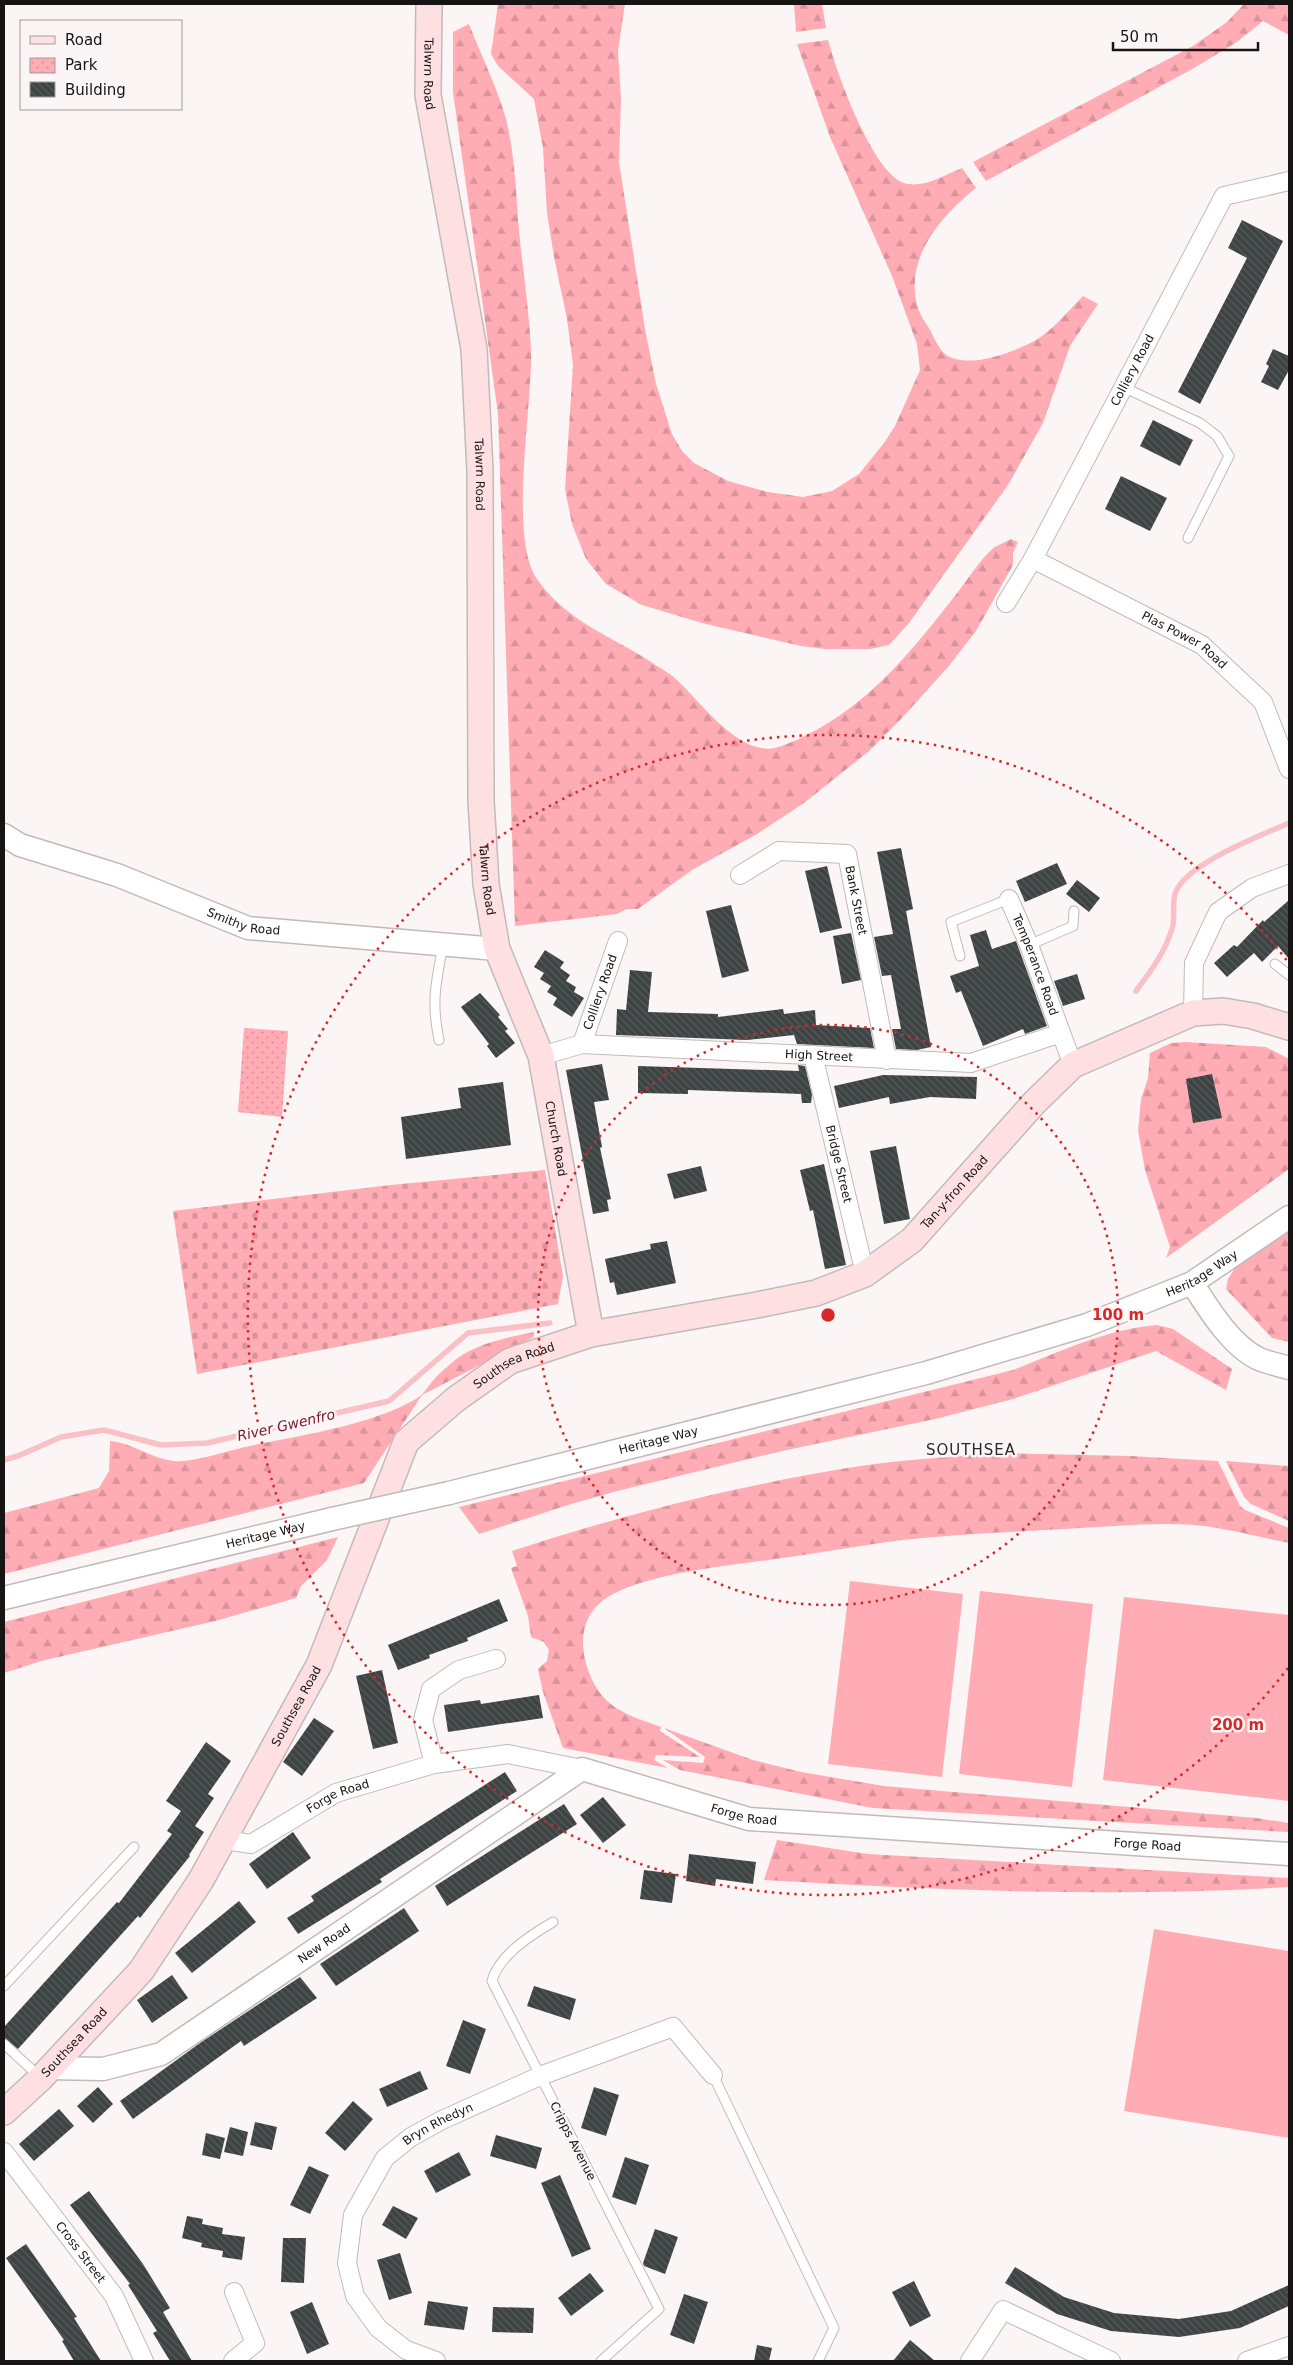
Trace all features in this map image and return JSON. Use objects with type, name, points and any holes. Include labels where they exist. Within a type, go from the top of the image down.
[{"type":"main road","name":"Talwrn Road","points":[[429,4],[428,95],[474,349],[480,471],[481,800],[486,884],[497,949]]},
{"type":"main road","name":"Church Road","points":[[497,949],[541,1056],[591,1334]]},
{"type":"main road","name":"Tan-y-fron Road","points":[[591,1334],[816,1293],[865,1274],[912,1240],[1035,1102],[1073,1065],[1193,1013],[1223,1011],[1253,1016],[1289,1027]]},
{"type":"main road","name":"Southsea Road","points":[[4,2112],[45,2073],[141,1971],[224,1840],[319,1664],[406,1442],[456,1398],[510,1361],[591,1334]]},
{"type":"street","name":"Colliery Road","points":[[1006,603],[1033,559],[1224,196],[1289,181]]},
{"type":"street","name":"Plas Power Road","points":[[1033,559],[1202,645],[1263,702],[1289,769]]},
{"type":"street","name":"Smithy Road","points":[[4,836],[20,845],[117,875],[248,928],[497,949]]},
{"type":"street","name":"Bank Street","points":[[740,874],[779,851],[847,854],[887,1060]]},
{"type":"street","points":[[1193,1013],[1194,963],[1218,912],[1252,888],[1289,874]]},
{"type":"street","name":"Temperance Road","points":[[1009,899],[1029,945],[1061,1033]]},
{"type":"street","name":"Colliery Road","points":[[582,1044],[618,941]]},
{"type":"street","points":[[1061,1033],[1073,1065]]},
{"type":"street","name":"High Street","points":[[541,1056],[582,1044],[971,1063],[1061,1033]]},
{"type":"street","name":"Bridge Street","points":[[813,1055],[865,1274]]},
{"type":"street","name":"Heritage Way","points":[[4,1598],[449,1492],[926,1373],[1006,1350],[1087,1325],[1192,1283],[1289,1217]]},
{"type":"street","points":[[1192,1283],[1216,1322],[1242,1346],[1258,1359],[1289,1368]]},
{"type":"street","points":[[434,1764],[423,1720],[431,1689],[459,1670],[496,1660]]},
{"type":"street","name":"Forge Road","points":[[224,1840],[251,1844],[336,1793],[434,1764],[508,1754],[582,1769],[749,1819],[1289,1854]]},
{"type":"street","name":"New Road","points":[[45,2073],[103,2069],[161,2054],[582,1769]]},
{"type":"street","name":"Bryn Rhedyn","points":[[436,2361],[406,2350],[378,2328],[356,2296],[347,2263],[354,2215],[385,2158],[411,2137],[442,2120],[540,2076],[673,2027],[713,2075]]},
{"type":"street","name":"Cross Street","points":[[4,2152],[114,2296],[144,2361]]},
{"type":"street","points":[[233,2361],[255,2343],[234,2292]]},
{"type":"street","points":[[970,2361],[1003,2310],[1111,2361]]},
{"type":"street","points":[[1247,2361],[1289,2346]]},
{"type":"lane","points":[[1123,387],[1200,423],[1217,436],[1229,456],[1188,538]]},
{"type":"lane","points":[[960,956],[951,922],[1009,899]]},
{"type":"lane","points":[[1029,945],[1073,926],[1074,911]]},
{"type":"lane","points":[[439,1040],[434,1017],[434,992],[443,945]]},
{"type":"lane","points":[[1275,964],[1289,975]]},
{"type":"lane","points":[[4,1986],[134,1847]]},
{"type":"lane","name":"Cripps Avenue","points":[[553,1922],[507,1956],[495,1970],[492,1981],[659,2309],[601,2361]]},
{"type":"lane","points":[[4,2044],[45,2073]]},
{"type":"lane","points":[[713,2075],[834,2328],[818,2361]]},
{"type":"green space","points":[[498,4],[625,4],[618,51],[621,99],[619,162],[645,329],[656,384],[672,434],[682,451],[694,463],[728,481],[768,492],[803,497],[832,491],[859,474],[884,443],[895,426],[920,370],[917,344],[892,276],[830,137],[797,44],[828,40],[857,119],[868,141],[892,175],[904,183],[919,184],[926,183],[962,168],[976,188],[938,225],[928,240],[916,273],[915,290],[918,308],[942,351],[951,358],[963,360],[977,360],[1007,353],[1042,336],[1083,296],[1098,304],[1070,346],[1043,423],[1008,485],[909,623],[889,645],[870,649],[825,649],[801,646],[702,623],[642,605],[606,584],[586,559],[572,524],[565,489],[573,365],[567,319],[547,213],[543,148],[534,99],[498,66],[491,54]]},
{"type":"green space","points":[[794,4],[822,4],[826,28],[796,32]]},
{"type":"green space","points":[[1244,4],[1289,4],[1289,35],[1263,21],[1237,42],[1194,68],[986,181],[973,162],[1193,46],[1227,22]]},
{"type":"green space","points":[[469,24],[494,83],[506,119],[513,161],[531,349],[524,469],[524,533],[528,559],[537,579],[549,594],[575,617],[636,652],[674,677],[710,715],[735,736],[748,744],[761,748],[775,748],[818,729],[839,716],[876,687],[908,653],[990,551],[1011,539],[1018,542],[1013,553],[1013,565],[976,631],[948,667],[869,751],[804,803],[757,834],[692,870],[638,909],[627,909],[617,914],[515,926],[498,414],[453,92],[453,32]]},
{"type":"green space","points":[[244,1028],[288,1031],[282,1117],[238,1112]]},
{"type":"green space","points":[[1186,1042],[1266,1047],[1289,1059],[1289,1169],[1166,1258],[1170,1247],[1145,1170],[1138,1131],[1141,1099],[1148,1078],[1150,1053],[1171,1043]]},
{"type":"green space","points":[[545,1170],[563,1276],[558,1304],[197,1374],[173,1211],[391,1185]]},
{"type":"green space","points":[[1289,1227],[1289,1342],[1272,1338],[1226,1289],[1228,1279],[1237,1265]]},
{"type":"green space","points":[[1157,1325],[1173,1329],[1232,1369],[1226,1390],[1156,1351],[1013,1399],[935,1419],[782,1451],[617,1491],[479,1534],[459,1507],[1013,1370],[1102,1336],[1138,1327]]},
{"type":"green space","points":[[534,1332],[534,1337],[422,1395],[364,1483],[4,1574],[4,1513],[99,1488],[109,1471],[110,1441],[118,1442],[157,1457],[181,1461],[199,1459],[245,1447],[332,1429],[376,1417],[416,1399],[423,1394],[439,1374],[470,1350],[497,1340]]},
{"type":"green space","points":[[998,1453],[1131,1456],[1218,1461],[1240,1506],[1245,1510],[1289,1528],[1289,1543],[1218,1528],[1179,1524],[1003,1532],[902,1540],[680,1573],[634,1585],[615,1593],[600,1603],[589,1617],[584,1633],[583,1650],[592,1681],[606,1700],[615,1707],[636,1718],[661,1727],[660,1731],[700,1757],[656,1755],[654,1760],[668,1768],[563,1748],[543,1692],[538,1669],[547,1661],[549,1650],[544,1642],[531,1637],[528,1616],[511,1568],[517,1566],[512,1551],[636,1514],[762,1484],[866,1465]]},
{"type":"green space","points":[[1226,1461],[1289,1466],[1289,1521],[1251,1504],[1244,1497]]},
{"type":"green space","points":[[338,1537],[327,1560],[301,1586],[296,1598],[215,1621],[41,1661],[4,1673],[4,1622]]},
{"type":"green space","points":[[850,1581],[963,1594],[942,1777],[828,1764]]},
{"type":"green space","points":[[980,1591],[1093,1604],[1072,1787],[959,1774]]},
{"type":"green space","points":[[1124,1597],[1289,1615],[1289,1801],[1103,1780]]},
{"type":"green space","points":[[664,1728],[753,1760],[801,1772],[884,1786],[1256,1818],[1289,1823],[1289,1832],[873,1808],[680,1770],[663,1760],[703,1763],[705,1757]]},
{"type":"green space","points":[[777,1840],[868,1854],[1289,1878],[1289,1887],[1158,1892],[1092,1892],[961,1890],[764,1880]]},
{"type":"green space","points":[[1154,1929],[1289,1951],[1289,2138],[1124,2111]]},
{"type":"building","points":[[1242,220],[1283,241],[1200,404],[1178,392],[1247,258],[1228,248]]},
{"type":"building","points":[[1273,349],[1289,356],[1289,370],[1278,390],[1261,382],[1269,366],[1266,364]]},
{"type":"building","points":[[1153,420],[1193,440],[1180,466],[1140,446]]},
{"type":"building","points":[[1121,476],[1167,498],[1150,531],[1105,509]]},
{"type":"building","points":[[901,848],[913,909],[906,911],[931,1047],[917,1050],[896,1049],[892,1029],[901,1029],[891,975],[882,976],[874,937],[893,934],[877,852]]},
{"type":"building","points":[[1057,863],[1067,884],[1025,902],[1016,881]]},
{"type":"building","points":[[827,866],[842,928],[820,933],[805,871]]},
{"type":"building","points":[[1077,880],[1100,898],[1089,912],[1066,894]]},
{"type":"building","points":[[1289,900],[1289,959],[1278,946],[1262,962],[1254,953],[1227,977],[1214,963],[1234,945],[1237,947],[1263,920],[1264,922]]},
{"type":"building","points":[[731,905],[749,971],[722,978],[706,911]]},
{"type":"building","points":[[986,930],[992,949],[1016,941],[1047,1026],[1025,1034],[1023,1029],[983,1046],[961,991],[956,993],[950,976],[979,966],[970,935]]},
{"type":"building","points":[[851,933],[861,980],[842,984],[833,936]]},
{"type":"building","points":[[545,950],[564,962],[560,968],[570,975],[566,981],[576,987],[574,992],[584,998],[572,1017],[553,1005],[557,998],[547,992],[551,986],[540,979],[544,973],[534,967]]},
{"type":"building","points":[[630,970],[652,972],[648,1012],[718,1014],[718,1017],[783,1009],[784,1014],[815,1010],[816,1025],[870,1028],[874,1048],[797,1044],[794,1035],[747,1040],[616,1035],[617,1009],[626,1010]]},
{"type":"building","points":[[1077,974],[1085,999],[1063,1006],[1054,981]]},
{"type":"building","points":[[480,993],[500,1015],[498,1017],[508,1029],[505,1031],[515,1043],[496,1058],[487,1046],[489,1044],[461,1007]]},
{"type":"building","points":[[602,1064],[609,1100],[594,1102],[602,1147],[600,1148],[611,1199],[607,1200],[609,1211],[593,1214],[566,1070]]},
{"type":"building","points":[[798,1065],[805,1066],[812,1095],[811,1103],[802,1103],[801,1094],[688,1090],[688,1094],[638,1093],[638,1066],[799,1071]]},
{"type":"building","points":[[1212,1074],[1222,1118],[1193,1123],[1186,1079]]},
{"type":"building","points":[[883,1075],[977,1077],[976,1099],[930,1097],[890,1104],[889,1097],[839,1108],[834,1086]]},
{"type":"building","points":[[503,1082],[511,1145],[406,1159],[401,1117],[461,1108],[458,1088]]},
{"type":"building","points":[[896,1146],[910,1219],[884,1224],[870,1151]]},
{"type":"building","points":[[824,1164],[846,1265],[825,1269],[813,1210],[810,1211],[800,1170]]},
{"type":"building","points":[[701,1166],[707,1191],[674,1199],[667,1174]]},
{"type":"building","points":[[667,1241],[676,1283],[617,1295],[614,1282],[610,1283],[605,1259],[651,1249],[650,1244]]},
{"type":"building","points":[[499,1599],[508,1621],[467,1638],[468,1641],[429,1655],[430,1658],[398,1670],[388,1645]]},
{"type":"building","points":[[382,1670],[398,1743],[373,1749],[356,1676]]},
{"type":"building","points":[[539,1695],[543,1718],[448,1732],[444,1705],[480,1700],[481,1704]]},
{"type":"building","points":[[314,1718],[334,1731],[302,1776],[283,1762]]},
{"type":"building","points":[[206,1742],[231,1761],[208,1794],[214,1798],[195,1826],[204,1832],[190,1856],[140,1918],[138,1916],[18,2049],[4,2038],[4,2027],[117,1902],[119,1903],[172,1834],[167,1831],[181,1811],[166,1801]]},
{"type":"building","points":[[505,1772],[517,1791],[380,1879],[382,1882],[298,1934],[287,1918],[314,1901],[311,1896]]},
{"type":"building","points":[[603,1797],[626,1825],[603,1843],[580,1815]]},
{"type":"building","points":[[564,1804],[577,1824],[447,1906],[435,1886]]},
{"type":"building","points":[[293,1832],[311,1858],[267,1889],[249,1864]]},
{"type":"building","points":[[689,1854],[756,1862],[753,1884],[716,1879],[715,1886],[686,1881]]},
{"type":"building","points":[[644,1870],[676,1874],[672,1903],[640,1899]]},
{"type":"building","points":[[239,1901],[256,1922],[192,1973],[175,1953]]},
{"type":"building","points":[[404,1908],[419,1931],[336,1986],[320,1964]]},
{"type":"building","points":[[172,1975],[188,1998],[152,2023],[137,2000]]},
{"type":"building","points":[[300,1977],[317,1998],[244,2046],[241,2041],[133,2119],[120,2101],[200,2043]]},
{"type":"building","points":[[534,1986],[576,1999],[570,2020],[527,2006]]},
{"type":"building","points":[[463,2020],[486,2029],[470,2074],[446,2066]]},
{"type":"building","points":[[420,2071],[428,2089],[387,2107],[379,2089]]},
{"type":"building","points":[[98,2087],[113,2104],[93,2123],[77,2106]]},
{"type":"building","points":[[594,2087],[619,2095],[606,2136],[581,2128]]},
{"type":"building","points":[[353,2101],[373,2119],[345,2151],[325,2133]]},
{"type":"building","points":[[59,2109],[74,2126],[34,2161],[19,2144]]},
{"type":"building","points":[[255,2122],[277,2127],[272,2150],[250,2145]]},
{"type":"building","points":[[230,2127],[248,2132],[243,2156],[224,2152]]},
{"type":"building","points":[[206,2133],[225,2138],[220,2159],[202,2155]]},
{"type":"building","points":[[496,2135],[542,2148],[536,2169],[490,2156]]},
{"type":"building","points":[[459,2152],[471,2175],[436,2193],[424,2171]]},
{"type":"building","points":[[625,2157],[649,2165],[636,2205],[612,2197]]},
{"type":"building","points":[[309,2166],[329,2175],[310,2214],[290,2205]]},
{"type":"building","points":[[560,2175],[591,2249],[572,2257],[541,2183]]},
{"type":"building","points":[[89,2191],[143,2264],[170,2308],[163,2312],[192,2361],[170,2361],[153,2333],[157,2331],[128,2285],[130,2284],[70,2205]]},
{"type":"building","points":[[393,2206],[418,2218],[406,2239],[382,2225]]},
{"type":"building","points":[[187,2216],[203,2219],[202,2224],[223,2228],[222,2234],[245,2237],[242,2260],[222,2257],[223,2251],[201,2247],[202,2243],[182,2238]]},
{"type":"building","points":[[655,2229],[678,2237],[665,2274],[644,2266],[643,2263]]},
{"type":"building","points":[[283,2238],[306,2238],[304,2283],[281,2282]]},
{"type":"building","points":[[26,2244],[77,2317],[74,2318],[101,2361],[74,2361],[62,2341],[64,2340],[6,2258]]},
{"type":"building","points":[[400,2253],[412,2293],[389,2300],[377,2260]]},
{"type":"building","points":[[1015,2267],[1064,2297],[1114,2313],[1179,2319],[1231,2311],[1289,2285],[1289,2306],[1240,2328],[1179,2337],[1111,2331],[1057,2314],[1005,2283]]},
{"type":"building","points":[[590,2273],[604,2291],[571,2316],[558,2298]]},
{"type":"building","points":[[914,2281],[931,2316],[910,2327],[892,2292]]},
{"type":"building","points":[[684,2294],[708,2302],[694,2344],[670,2335]]},
{"type":"building","points":[[428,2301],[468,2307],[464,2330],[424,2325]]},
{"type":"building","points":[[312,2302],[329,2344],[307,2354],[290,2312]]},
{"type":"building","points":[[493,2307],[534,2308],[533,2333],[492,2332]]},
{"type":"building","points":[[910,2340],[935,2361],[893,2361]]},
{"type":"building","points":[[757,2345],[772,2348],[769,2361],[754,2361]]},
{"type":"waterway","name":"River Gwenfro","points":[[1136,991],[1166,946],[1173,925],[1176,891],[1184,880],[1210,860],[1289,823]]},
{"type":"waterway","name":"River Gwenfro","points":[[4,1460],[18,1456],[61,1437],[104,1430],[161,1445],[207,1443],[389,1401],[468,1333],[550,1323]]},
{"type":"district","name":"SOUTHSEA","points":[[971,1450]]}]
